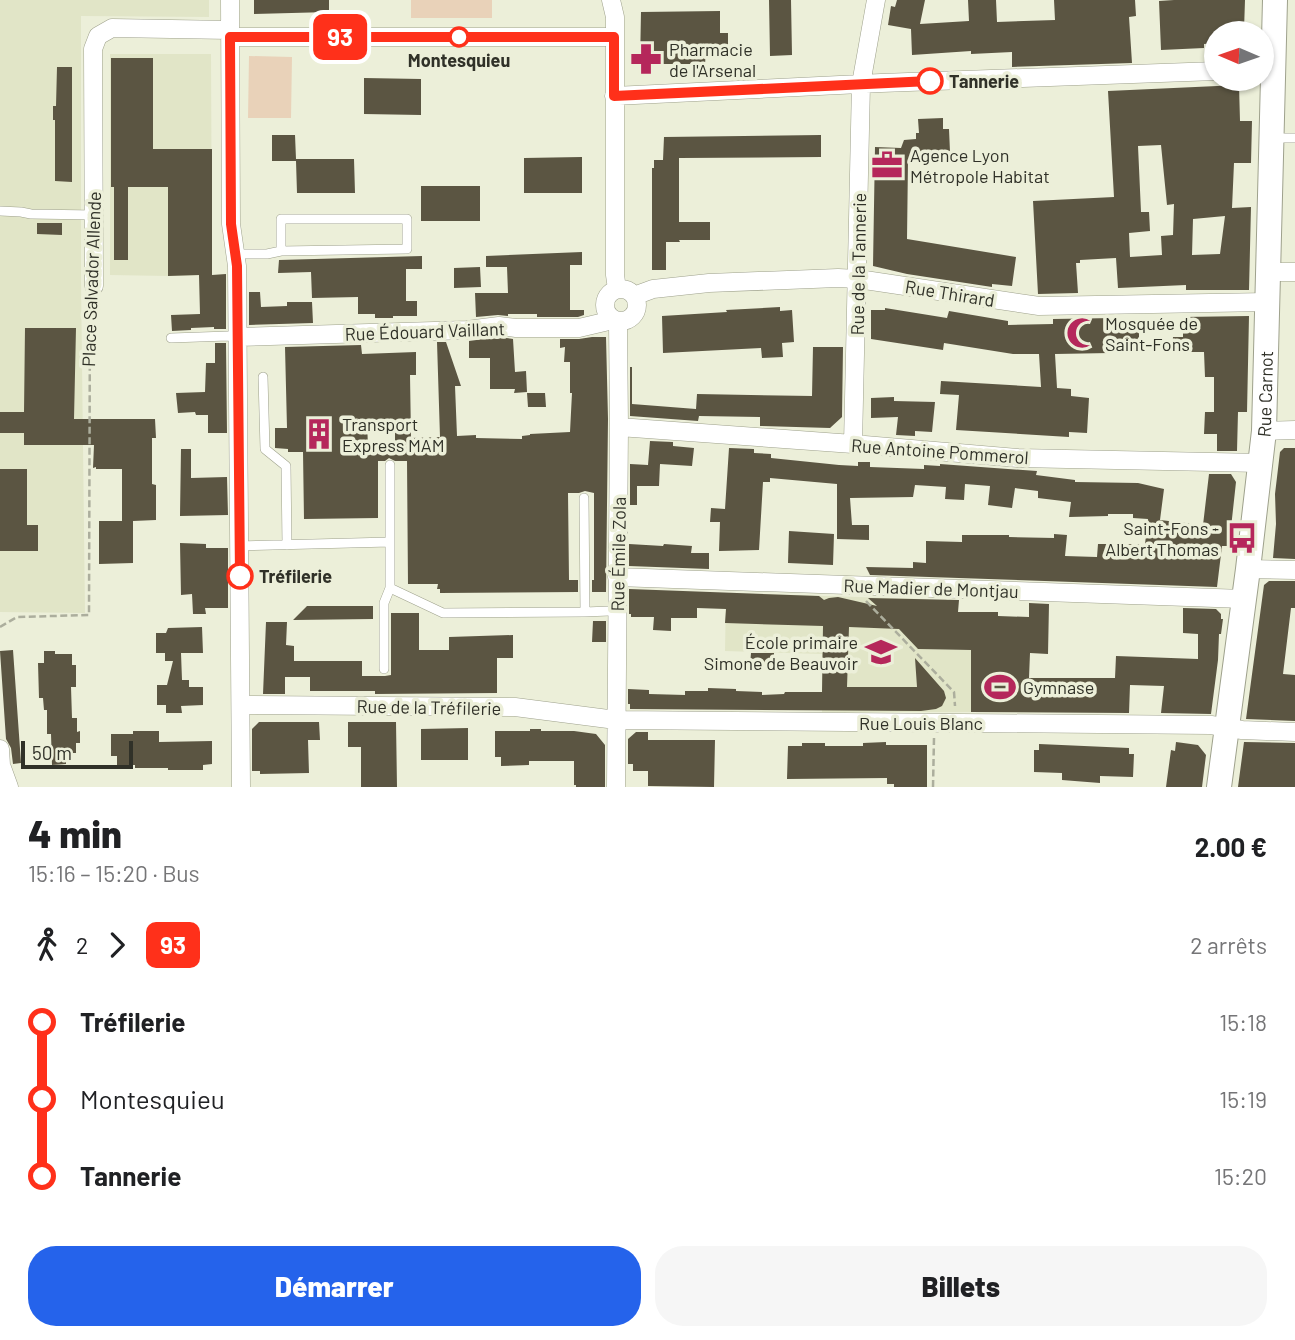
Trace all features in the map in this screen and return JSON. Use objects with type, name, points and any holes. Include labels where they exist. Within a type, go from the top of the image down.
[{"type":"main road","name":"Rue Carnot","points":[[1273,21],[1275,0]]},
{"type":"main road","name":"Rue Carnot","points":[[1219,787],[1264,431],[1266,302],[1283,138],[1272,91]]},
{"type":"street","points":[[230,0],[231,224],[236,254],[241,787]]},
{"type":"street","name":"Rue Émile Zola","points":[[611,0],[615,17],[617,289],[610,292],[604,307],[615,321],[619,427],[616,787]]},
{"type":"street","name":"Rue de la Tannerie","points":[[853,444],[861,84],[876,0]]},
{"type":"street","name":"Place Salvador Allende","points":[[94,286],[93,50],[98,36],[112,28],[230,34]]},
{"type":"street","points":[[230,34],[614,37]]},
{"type":"street","points":[[614,96],[1204,71]]},
{"type":"street","points":[[1268,272],[1295,272]]},
{"type":"street","name":"Rue Thirard","points":[[634,296],[653,289],[709,283],[838,278],[1039,306],[1266,302]]},
{"type":"street","points":[[615,321],[626,321],[632,317],[637,303],[630,291],[617,289]]},
{"type":"street","name":"Rue Édouard Vaillant","points":[[237,338],[467,330],[499,326],[579,328],[615,321]]},
{"type":"street","name":"Rue Antoine Pommerol","points":[[619,427],[1018,458],[1261,463]]},
{"type":"street","points":[[1264,431],[1295,430]]},
{"type":"street","points":[[1248,569],[1295,569]]},
{"type":"street","name":"Rue Madier de Montjau","points":[[617,577],[1244,598]]},
{"type":"street","name":"Rue de la Tréfilerie","points":[[241,705],[515,708],[616,720]]},
{"type":"street","name":"Rue Louis Blanc","points":[[616,720],[1211,726],[1295,732]]},
{"type":"street","points":[[0,749],[1,765],[9,787]]},
{"type":"lane","points":[[0,211],[94,215]]},
{"type":"lane","points":[[236,254],[407,249],[407,219],[281,219],[281,251]]},
{"type":"lane","points":[[172,338],[237,338]]},
{"type":"lane","points":[[263,377],[265,449],[286,466],[287,545]]},
{"type":"lane","points":[[384,669],[384,603],[390,588],[390,465]]},
{"type":"lane","points":[[584,498],[584,612]]},
{"type":"lane","points":[[239,546],[390,542]]},
{"type":"lane","points":[[390,588],[443,613],[609,611]]},
{"type":"path","name":"Place Salvador Allende","points":[[0,627],[17,617],[89,615],[89,311],[94,286]]},
{"type":"path","points":[[859,594],[954,692],[955,714]]},
{"type":"path","points":[[933,787],[934,723]]},
{"type":"shaded area","points":[[0,0],[209,0],[209,17],[81,16],[85,613],[0,612]]},
{"type":"shaded area","points":[[411,0],[492,0],[492,18],[411,18]]},
{"type":"shaded area","points":[[110,54],[211,54],[212,275],[110,275]]},
{"type":"shaded area","points":[[249,56],[292,57],[291,118],[248,118]]},
{"type":"shaded area","name":"École primaire Simone de Beauvoir","points":[[726,593],[922,599],[921,649],[974,650],[1028,712],[822,712],[822,654],[725,651]]},
{"type":"building","points":[[254,0],[329,0],[329,12],[254,14]]},
{"type":"building","points":[[769,0],[791,0],[792,55],[770,56]]},
{"type":"building","points":[[897,0],[925,0],[920,24],[969,21],[968,0],[996,0],[997,22],[1055,20],[1054,0],[1135,0],[1136,16],[1129,17],[1132,63],[1012,67],[1012,52],[971,54],[971,51],[912,55],[911,29],[888,25],[891,6],[895,7]]},
{"type":"building","points":[[1245,0],[1244,21],[1204,21],[1204,48],[1161,50],[1159,1]]},
{"type":"building","points":[[720,11],[720,33],[728,33],[728,51],[706,51],[705,64],[640,64],[641,12]]},
{"type":"building","points":[[111,58],[153,58],[153,149],[212,149],[212,275],[226,274],[226,329],[214,327],[172,331],[171,315],[200,314],[199,275],[168,276],[168,187],[128,187],[128,260],[114,260]]},
{"type":"building","points":[[57,67],[72,67],[72,182],[55,181],[53,106],[56,106]]},
{"type":"building","points":[[364,78],[421,79],[421,115],[364,114]]},
{"type":"building","points":[[1204,87],[1204,91],[1239,91],[1240,121],[1252,121],[1251,163],[1234,163],[1232,208],[1251,207],[1249,290],[1186,290],[1186,285],[1118,288],[1116,258],[1080,260],[1080,263],[1076,263],[1078,293],[1038,294],[1033,201],[1114,197],[1108,91]],"holes":[[[1161,145],[1167,205],[1174,204],[1173,235],[1161,236],[1162,255],[1130,257],[1129,233],[1150,231],[1149,212],[1141,212],[1138,146]],[[1225,216],[1220,254],[1192,255],[1193,219]]]},
{"type":"building","points":[[943,118],[943,129],[949,129],[950,152],[944,152],[944,158],[908,160],[907,239],[1016,257],[1012,286],[992,284],[992,287],[873,266],[875,147],[901,148],[904,140],[916,139],[916,133],[919,133],[918,119]]},
{"type":"building","points":[[272,135],[295,135],[296,159],[354,159],[355,193],[297,193],[296,161],[272,161]]},
{"type":"building","points":[[821,135],[821,157],[679,158],[679,222],[710,222],[710,240],[666,242],[666,270],[652,270],[652,168],[654,160],[663,160],[664,137]]},
{"type":"building","points":[[582,157],[582,193],[524,193],[524,158]]},
{"type":"building","points":[[421,186],[480,186],[480,221],[421,221]]},
{"type":"building","points":[[37,223],[62,223],[62,235],[37,234]]},
{"type":"building","points":[[582,252],[582,265],[570,265],[570,310],[584,310],[584,315],[537,317],[537,314],[508,314],[476,317],[475,293],[508,293],[507,267],[486,267],[486,256]]},
{"type":"building","points":[[422,256],[422,269],[406,269],[406,301],[417,301],[417,316],[375,318],[375,314],[358,314],[358,297],[312,298],[311,272],[278,273],[279,260]]},
{"type":"building","points":[[480,267],[481,287],[454,288],[454,268]]},
{"type":"building","points":[[249,292],[260,292],[261,307],[287,306],[287,302],[312,302],[313,323],[249,325]]},
{"type":"building","points":[[780,307],[780,311],[792,310],[794,342],[782,343],[783,357],[762,358],[761,348],[663,353],[662,316]]},
{"type":"building","points":[[885,308],[947,318],[949,311],[1008,321],[1008,325],[1053,324],[1053,319],[1115,318],[1116,323],[1125,324],[1125,328],[1139,328],[1139,344],[1109,345],[1110,353],[1055,354],[1057,388],[1071,389],[1071,396],[1089,398],[1087,433],[1069,432],[1069,437],[956,430],[959,395],[940,394],[941,381],[1041,387],[1039,354],[1013,354],[944,343],[943,350],[871,339],[871,310]]},
{"type":"building","points":[[1249,316],[1247,412],[1238,412],[1237,451],[1217,451],[1217,434],[1204,434],[1205,412],[1214,412],[1214,377],[1205,377],[1204,352],[1172,352],[1173,337],[1183,337],[1183,317]]},
{"type":"building","points":[[25,328],[76,328],[74,419],[155,419],[156,438],[152,438],[152,484],[156,485],[156,520],[133,521],[133,563],[99,564],[99,521],[122,521],[122,469],[93,468],[94,445],[24,445],[24,433],[0,433],[0,412],[24,412]]},
{"type":"building","points":[[499,337],[513,339],[515,372],[526,371],[527,392],[490,389],[490,358],[469,358],[469,341]]},
{"type":"building","points":[[606,337],[606,592],[592,592],[594,493],[568,493],[569,580],[578,580],[578,592],[440,593],[438,584],[408,584],[407,461],[389,458],[378,461],[378,518],[304,519],[303,452],[288,452],[288,449],[275,448],[275,428],[287,428],[285,347],[361,345],[362,354],[416,352],[416,375],[410,375],[411,438],[440,437],[437,342],[446,342],[461,386],[455,386],[457,436],[522,439],[522,436],[530,434],[570,432],[570,362],[564,362],[565,347],[560,348],[560,339]],"holes":[[[367,420],[395,421],[395,448],[368,448]]]},
{"type":"building","points":[[215,343],[226,343],[227,433],[208,433],[208,415],[196,415],[195,412],[178,413],[176,393],[205,392],[206,363],[215,363]]},
{"type":"building","points":[[813,347],[843,347],[842,417],[830,428],[760,426],[760,417],[699,416],[698,421],[630,416],[630,367],[632,404],[696,409],[697,394],[812,396]]},
{"type":"building","points":[[527,393],[545,393],[546,407],[528,407]]},
{"type":"building","points":[[894,397],[894,401],[935,402],[932,432],[915,431],[915,436],[896,435],[898,417],[871,418],[871,398]]},
{"type":"building","points":[[650,441],[673,442],[673,446],[694,448],[692,466],[660,464],[659,486],[637,486],[637,505],[630,505],[630,464],[648,465]]},
{"type":"building","points":[[729,448],[754,449],[754,453],[771,454],[771,458],[839,465],[858,466],[858,462],[870,462],[870,467],[924,469],[924,465],[940,464],[1037,471],[1036,475],[1075,482],[1138,483],[1164,489],[1160,520],[1203,525],[1209,474],[1231,474],[1236,482],[1229,546],[1222,546],[1217,587],[870,575],[866,567],[913,568],[913,562],[926,563],[926,541],[962,542],[962,535],[1054,538],[1054,534],[1067,535],[1065,556],[1097,557],[1098,544],[1145,544],[1148,519],[1133,518],[1133,514],[1069,517],[1071,502],[1038,498],[1038,491],[1015,488],[1012,508],[988,505],[990,486],[965,484],[964,500],[945,499],[946,487],[915,485],[913,497],[850,498],[852,525],[869,525],[869,540],[837,539],[837,484],[770,478],[770,482],[763,482],[759,550],[719,551],[720,522],[710,522],[711,508],[725,509]]},
{"type":"building","points":[[1284,448],[1295,448],[1295,559],[1273,558],[1275,494],[1280,452]]},
{"type":"building","points":[[181,449],[191,449],[191,478],[227,477],[228,515],[180,516]]},
{"type":"building","points":[[0,469],[27,469],[27,525],[38,525],[38,551],[0,551]]},
{"type":"building","points":[[789,531],[834,534],[833,565],[788,563]]},
{"type":"building","points":[[180,543],[206,544],[206,548],[228,548],[228,608],[205,608],[206,614],[193,614],[192,594],[181,595]]},
{"type":"building","points":[[629,544],[692,546],[691,553],[709,553],[709,569],[629,566]]},
{"type":"building","points":[[1269,581],[1295,581],[1295,608],[1291,608],[1283,674],[1295,675],[1295,721],[1246,719],[1264,585]]},
{"type":"building","points":[[629,589],[819,596],[824,600],[838,597],[877,606],[868,598],[959,600],[958,612],[998,612],[998,616],[1029,617],[1029,603],[1049,604],[1048,654],[1030,653],[1029,678],[1115,678],[1116,656],[1198,659],[1198,634],[1183,633],[1183,608],[1216,609],[1223,619],[1211,714],[1161,713],[1164,686],[1130,685],[1129,713],[971,712],[971,650],[918,649],[899,629],[849,627],[847,687],[917,687],[915,658],[944,691],[946,698],[942,706],[921,711],[630,709],[628,689],[649,690],[649,694],[685,695],[685,691],[708,691],[708,688],[762,692],[762,695],[822,692],[823,626],[725,623],[726,609],[697,608],[697,618],[671,618],[671,631],[653,630],[654,617],[631,617],[629,614]]},
{"type":"building","points":[[307,606],[373,606],[373,619],[293,620]]},
{"type":"building","points":[[391,613],[419,613],[419,650],[449,650],[449,637],[513,635],[513,658],[497,658],[497,693],[375,694],[375,691],[310,691],[310,677],[285,677],[285,694],[263,694],[266,622],[287,622],[286,645],[294,646],[294,661],[362,661],[362,676],[385,676],[391,675]]},
{"type":"building","points":[[593,621],[606,621],[606,642],[592,642]]},
{"type":"building","points":[[202,627],[203,653],[181,653],[182,680],[189,680],[189,687],[203,687],[203,705],[181,706],[182,713],[166,713],[166,705],[157,705],[157,685],[167,685],[173,661],[165,661],[165,653],[156,653],[156,633],[166,633],[168,628]]},
{"type":"building","points":[[13,650],[21,763],[13,764],[11,748],[6,739],[0,651]]},
{"type":"building","points":[[44,651],[72,654],[72,665],[76,665],[76,687],[71,687],[72,718],[77,718],[80,743],[76,743],[76,753],[66,753],[66,764],[52,765],[51,734],[47,734],[47,710],[44,710],[43,698],[39,698],[38,663],[44,663]]},
{"type":"building","points":[[751,653],[774,653],[774,665],[750,665]]},
{"type":"building","points":[[259,722],[319,722],[320,740],[308,740],[309,773],[260,774],[260,771],[252,771],[252,729]]},
{"type":"building","points":[[348,722],[396,722],[397,787],[361,787],[361,747],[348,747]]},
{"type":"building","points":[[468,728],[468,760],[421,760],[421,729]]},
{"type":"building","points":[[530,729],[596,734],[605,745],[605,787],[576,787],[574,761],[529,761],[529,765],[501,766],[501,757],[495,757],[495,731]]},
{"type":"building","points":[[133,731],[159,731],[159,742],[212,741],[212,764],[203,765],[203,770],[117,765],[117,756],[111,756],[111,734],[133,734]]},
{"type":"building","points":[[636,732],[648,732],[648,740],[715,740],[714,787],[648,786],[648,771],[633,771],[633,764],[628,764],[628,739]]},
{"type":"building","points":[[886,742],[886,745],[927,745],[927,787],[894,787],[894,784],[887,784],[887,778],[787,779],[788,746],[825,743],[825,746],[863,746],[863,743]]},
{"type":"building","points":[[1176,742],[1198,745],[1206,755],[1202,787],[1166,787],[1171,750],[1175,751]]},
{"type":"building","points":[[1244,742],[1295,743],[1295,787],[1238,787]]},
{"type":"building","points":[[1039,744],[1129,748],[1129,754],[1134,754],[1133,777],[1100,776],[1100,783],[1062,780],[1062,773],[1034,772],[1034,750],[1039,750]]},
{"type":"bus line","name":"93","points":[[240,576],[237,266],[231,224],[230,37],[614,37],[614,96],[930,81]]},
{"type":"place","name":"Montesquieu","points":[[459,37]]},
{"type":"place","name":"Pharmacie de l'Arsenal","points":[[646,59]]},
{"type":"place","name":"Tannerie","points":[[930,81]]},
{"type":"place","name":"Agence Lyon Métropole Habitat","points":[[887,165]]},
{"type":"place","name":"Mosquée de Saint-Fons","points":[[1082,333]]},
{"type":"place","name":"Transport Express MAM","points":[[319,434]]},
{"type":"place","name":"Saint-Fons - Albert Thomas","points":[[1242,538]]},
{"type":"place","name":"Tréfilerie","points":[[240,576]]},
{"type":"place","name":"École primaire Simone de Beauvoir","points":[[881,652]]},
{"type":"place","name":"Gymnase","points":[[1000,687]]}]
